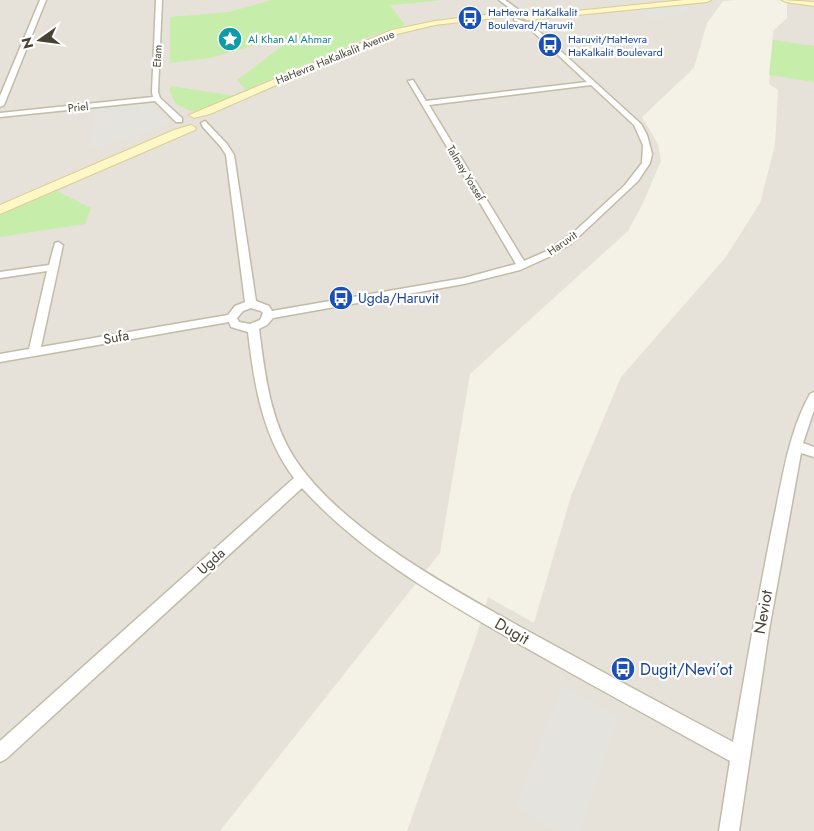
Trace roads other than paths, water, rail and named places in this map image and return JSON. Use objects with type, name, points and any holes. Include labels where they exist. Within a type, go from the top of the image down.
[{"type":"main road","name":"HaHevra HaKalkalit Avenue","points":[[0,210],[169,136],[202,126],[395,37],[449,25],[540,12],[668,0]]},
{"type":"main road","name":"HaHevra HaKalkalit Avenue","points":[[178,121],[206,112],[388,34],[435,23],[707,0]]},
{"type":"main road","points":[[786,0],[814,2]]},
{"type":"main road","points":[[808,0],[814,2]]},
{"type":"main road","points":[[518,15],[524,12],[540,12]]},
{"type":"main road","points":[[0,201],[178,121],[180,126],[202,126],[204,117],[192,115]]},
{"type":"street","points":[[0,105],[43,0]]},
{"type":"street","name":"Etam","points":[[157,99],[155,92],[159,0]]},
{"type":"street","name":"Haruvit","points":[[268,315],[466,281],[521,265],[548,254],[571,238],[634,182],[646,164],[648,147],[637,124],[502,0]]},
{"type":"street","name":"Talmay Yossef","points":[[411,81],[521,265]]},
{"type":"street","points":[[424,103],[592,83]]},
{"type":"street","points":[[157,99],[178,121]]},
{"type":"street","name":"Priel","points":[[0,115],[157,99]]},
{"type":"street","points":[[167,108],[180,114],[192,115]]},
{"type":"street","points":[[202,126],[223,142],[230,155],[234,172],[251,305]]},
{"type":"street","points":[[34,352],[58,245]]},
{"type":"street","points":[[0,275],[53,268]]},
{"type":"street","points":[[251,305],[266,308],[268,315],[264,323],[253,328],[238,327],[234,324],[232,318],[241,308],[251,305]]},
{"type":"street","name":"Sufa","points":[[0,358],[232,318]]},
{"type":"street","points":[[253,328],[263,393],[273,431],[289,462],[302,479]]},
{"type":"street","name":"Neviot","points":[[729,831],[767,587],[796,446],[814,397]]},
{"type":"street","points":[[796,446],[814,452]]},
{"type":"street","name":"Ugda","points":[[0,753],[302,479]]},
{"type":"street","name":"Dugit","points":[[302,479],[348,525],[388,556],[437,588],[568,663],[740,756]]},
{"type":"place","name":"HaHevra HaKalkalit Boulevard/Haruvit","points":[[470,18]]},
{"type":"place","name":"Al Khan Al Ahmar","points":[[230,39]]},
{"type":"place","name":"Haruvit/HaHevra HaKalkalit Boulevard","points":[[550,45]]},
{"type":"place","name":"Ugda/Haruvit","points":[[341,298]]},
{"type":"place","name":"Dugit/Nevi’ot","points":[[623,669]]}]
